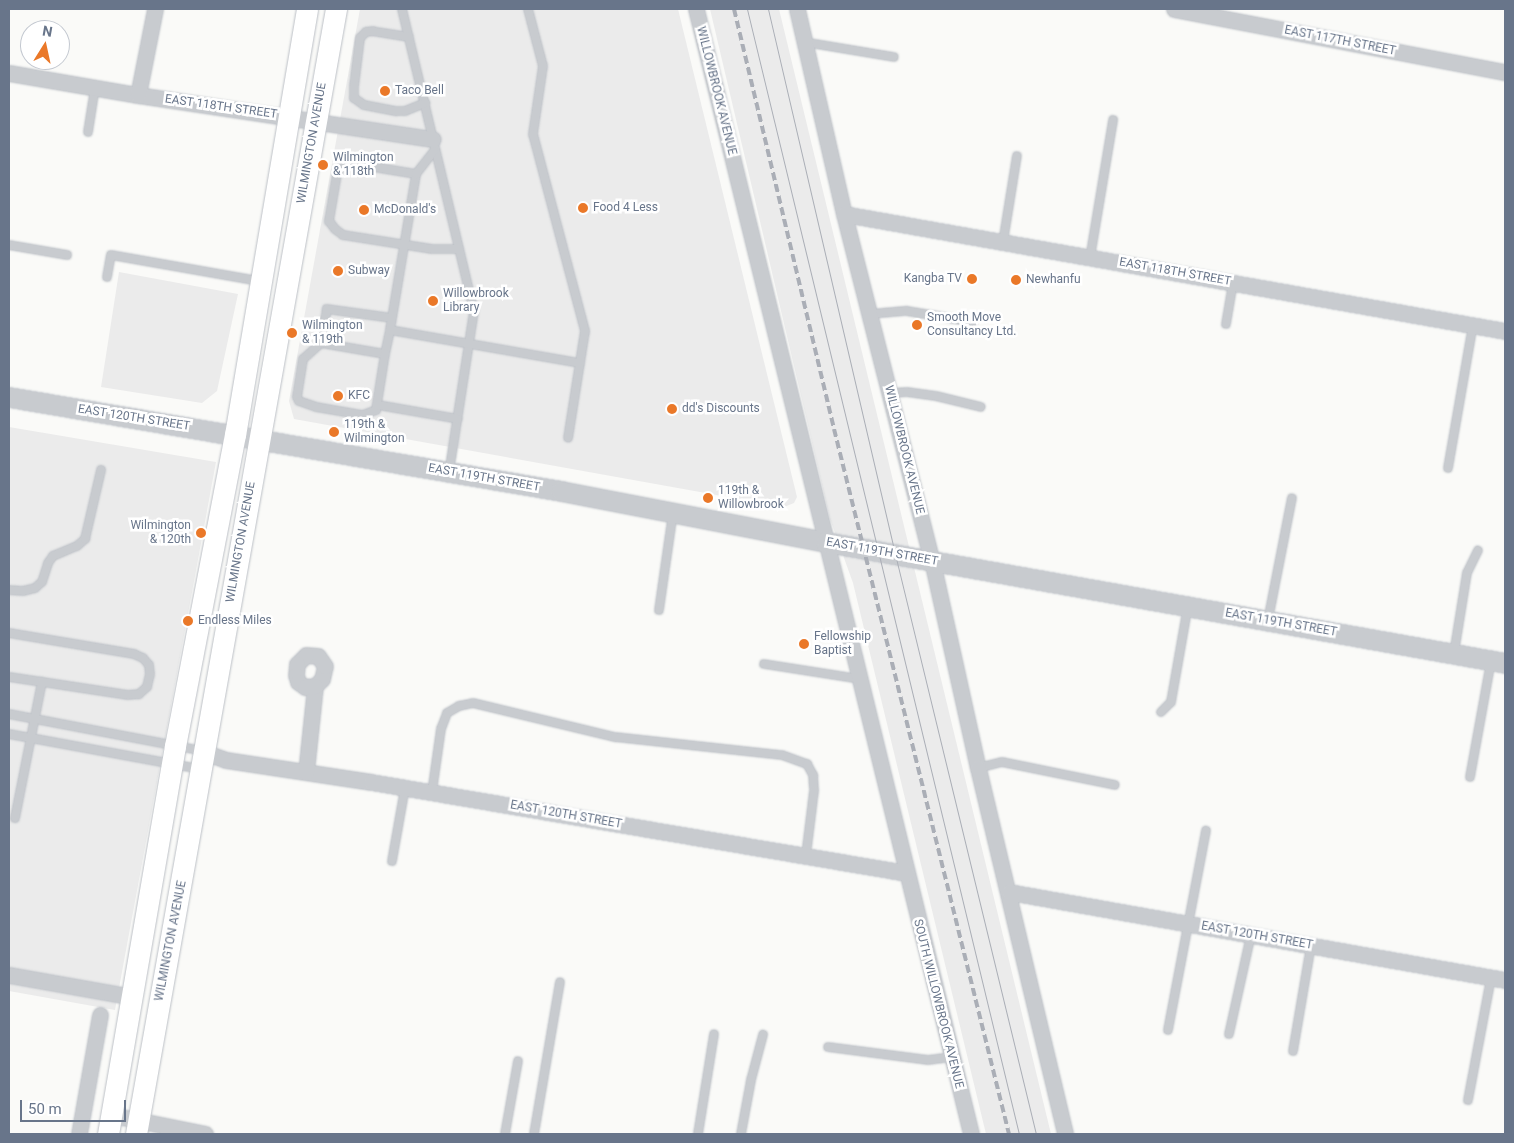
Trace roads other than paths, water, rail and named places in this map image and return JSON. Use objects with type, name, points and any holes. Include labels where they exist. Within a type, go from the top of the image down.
[{"type":"main road","name":"WILMINGTON AVENUE","points":[[110,1124],[174,755],[235,435],[307,9]]},
{"type":"main road","name":"WILMINGTON AVENUE","points":[[137,1127],[336,9]]},
{"type":"street","points":[[138,96],[155,9]]},
{"type":"street","name":"WILLOWBROOK AVENUE","points":[[696,9],[906,873]]},
{"type":"street","name":"WILLOWBROOK AVENUE","points":[[796,9],[844,214],[932,561],[1008,892]]},
{"type":"street","name":"EAST 117TH STREET","points":[[1174,9],[1238,15],[1505,72]]},
{"type":"street","name":"EAST 118TH STREET","points":[[9,73],[138,96],[316,121],[434,145]]},
{"type":"street","name":"EAST 118TH STREET","points":[[844,214],[1505,331]]},
{"type":"street","name":"EAST 120TH STREET","points":[[9,397],[260,439]]},
{"type":"street","name":"EAST 119TH STREET","points":[[260,439],[673,511],[826,542],[1498,661]]},
{"type":"street","points":[[306,772],[315,686]]},
{"type":"street","name":"EAST 120TH STREET","points":[[203,761],[226,760],[432,792],[906,873]]},
{"type":"street","name":"SOUTH WILLOWBROOK AVENUE","points":[[906,873],[971,1134]]},
{"type":"street","points":[[1008,892],[1065,1134]]},
{"type":"street","name":"EAST 120TH STREET","points":[[1008,892],[1498,979]]},
{"type":"street","points":[[9,975],[132,997]]},
{"type":"street","points":[[79,1134],[100,1015]]},
{"type":"street","points":[[110,1124],[205,1134]]},
{"type":"lane","points":[[402,9],[474,311],[449,472]]},
{"type":"lane","points":[[528,9],[542,66],[533,134],[585,331],[568,438]]},
{"type":"lane","points":[[409,37],[373,31],[366,32],[360,38],[354,98],[364,104],[405,112],[424,103]]},
{"type":"lane","points":[[804,42],[894,57]]},
{"type":"lane","points":[[88,132],[95,88]]},
{"type":"lane","points":[[1090,258],[1113,120]]},
{"type":"lane","points":[[392,318],[327,309],[321,343],[303,359],[296,396],[299,401],[316,407],[363,416],[371,414],[376,410],[378,405],[416,174],[434,145]]},
{"type":"lane","points":[[1003,242],[1017,156]]},
{"type":"lane","points":[[416,174],[343,162],[337,174],[329,221],[335,230],[343,235],[403,245],[459,249]]},
{"type":"lane","points":[[9,245],[67,255]]},
{"type":"lane","points":[[107,277],[111,255],[260,282]]},
{"type":"lane","points":[[1226,324],[1234,283]]},
{"type":"lane","points":[[870,314],[907,311],[973,322]]},
{"type":"lane","points":[[1448,468],[1472,325]]},
{"type":"lane","points":[[390,330],[580,363]]},
{"type":"lane","points":[[321,343],[385,354]]},
{"type":"lane","points":[[890,393],[907,392],[936,396],[981,407]]},
{"type":"lane","points":[[378,405],[458,419]]},
{"type":"lane","points":[[9,590],[23,591],[35,588],[42,582],[48,563],[53,556],[77,546],[85,539],[101,470]]},
{"type":"lane","points":[[1268,620],[1292,498]]},
{"type":"lane","points":[[659,610],[673,511]]},
{"type":"lane","points":[[1454,654],[1467,573],[1478,550]]},
{"type":"lane","points":[[1161,712],[1171,702],[1188,606]]},
{"type":"lane","points":[[9,632],[134,654],[143,658],[149,665],[150,674],[147,687],[139,694],[117,694],[9,676]]},
{"type":"lane","points":[[1470,777],[1498,661]]},
{"type":"lane","points":[[764,664],[860,679]]},
{"type":"lane","points":[[16,818],[42,682]]},
{"type":"lane","points":[[432,792],[441,728],[447,712],[459,706],[473,703],[615,737],[782,755],[807,764],[813,775],[814,791],[806,856]]},
{"type":"lane","points":[[9,714],[35,718],[203,761]]},
{"type":"lane","points":[[9,734],[174,755],[203,761]]},
{"type":"lane","points":[[978,768],[1002,762],[1115,785]]},
{"type":"lane","points":[[392,861],[405,788]]},
{"type":"lane","points":[[1168,1030],[1206,831]]},
{"type":"lane","points":[[1229,1034],[1251,935]]},
{"type":"lane","points":[[1293,1051],[1311,946]]},
{"type":"lane","points":[[1468,1100],[1498,979]]},
{"type":"lane","points":[[534,1134],[560,982]]},
{"type":"lane","points":[[698,1134],[714,1034]]},
{"type":"lane","points":[[741,1134],[751,1080],[763,1035]]},
{"type":"lane","points":[[828,1047],[928,1060],[952,1057]]},
{"type":"lane","points":[[505,1134],[518,1061]]},
{"type":"tram line","points":[[747,9],[1019,1134]]},
{"type":"tram line","points":[[768,9],[895,554],[1036,1134]]},
{"type":"railway","points":[[734,9],[834,429],[1009,1134]]},
{"type":"place","name":"Taco Bell","points":[[385,91]]},
{"type":"place","name":"Wilmington & 118th","points":[[323,165]]},
{"type":"place","name":"Food 4 Less","points":[[583,208]]},
{"type":"place","name":"McDonald's","points":[[364,210]]},
{"type":"place","name":"Subway","points":[[338,271]]},
{"type":"place","name":"Kangba TV","points":[[972,279]]},
{"type":"place","name":"Newhanfu","points":[[1016,280]]},
{"type":"place","name":"Willowbrook Library","points":[[433,301]]},
{"type":"place","name":"Smooth Move Consultancy Ltd.","points":[[917,325]]},
{"type":"place","name":"Wilmington & 119th","points":[[292,333]]},
{"type":"place","name":"KFC","points":[[338,396]]},
{"type":"place","name":"dd's Discounts","points":[[672,409]]},
{"type":"place","name":"119th & Wilmington","points":[[334,432]]},
{"type":"place","name":"119th & Willowbrook","points":[[708,498]]},
{"type":"place","name":"Wilmington & 120th","points":[[201,533]]},
{"type":"place","name":"Endless Miles","points":[[188,621]]},
{"type":"place","name":"Fellowship Baptist","points":[[804,644]]}]
